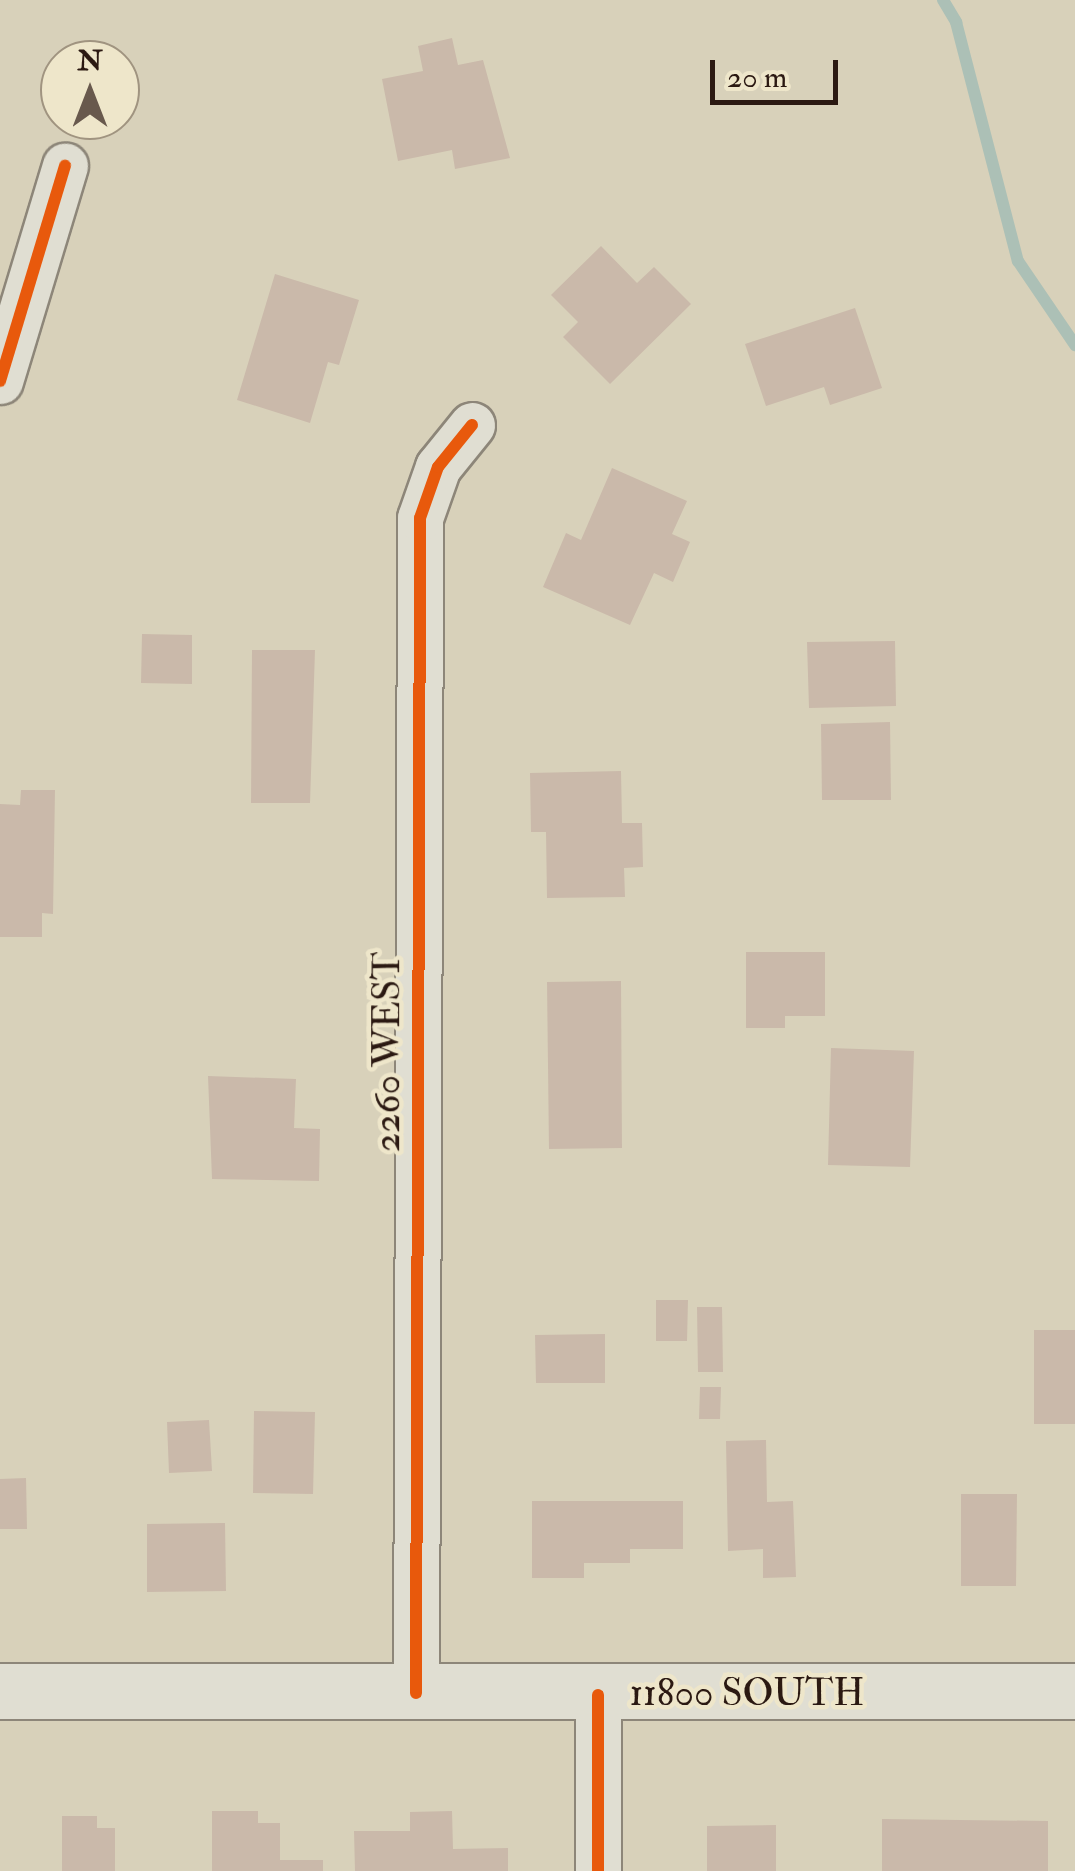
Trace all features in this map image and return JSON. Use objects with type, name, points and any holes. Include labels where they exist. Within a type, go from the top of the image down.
[{"type":"main road","name":"11800 SOUTH","points":[[0,1690],[598,1695],[1075,1691]]},
{"type":"street","points":[[0,381],[65,166]]},
{"type":"street","name":"2260 WEST","points":[[416,1693],[420,518],[438,467],[472,426]]},
{"type":"street","points":[[598,1695],[598,1871]]},
{"type":"building","points":[[452,38],[458,65],[483,60],[510,158],[455,169],[452,150],[398,161],[382,79],[423,71],[418,46]]},
{"type":"building","points":[[601,246],[637,283],[654,267],[691,304],[610,384],[563,337],[578,322],[551,295]]},
{"type":"building","points":[[275,274],[359,300],[339,365],[328,362],[310,423],[237,400]]},
{"type":"building","points":[[855,308],[882,388],[830,405],[824,387],[766,406],[745,344]]},
{"type":"building","points":[[612,468],[687,501],[672,534],[690,542],[673,582],[654,573],[630,625],[543,587],[566,533],[581,540]]},
{"type":"building","points":[[142,634],[192,635],[192,684],[141,683]]},
{"type":"building","points":[[895,641],[896,706],[809,708],[807,642]]},
{"type":"building","points":[[252,650],[315,650],[310,803],[251,803]]},
{"type":"building","points":[[890,722],[891,800],[822,800],[821,724]]},
{"type":"building","points":[[621,771],[622,823],[642,823],[643,867],[624,868],[625,897],[547,898],[546,832],[531,832],[530,773]]},
{"type":"building","points":[[21,790],[55,790],[53,914],[42,913],[42,937],[0,937],[0,804],[20,805]]},
{"type":"building","points":[[746,952],[825,952],[825,1016],[785,1016],[785,1028],[746,1028]]},
{"type":"building","points":[[621,981],[622,1148],[549,1149],[547,982]]},
{"type":"building","points":[[831,1048],[914,1051],[910,1167],[828,1165]]},
{"type":"building","points":[[208,1076],[296,1079],[294,1128],[320,1129],[319,1181],[212,1179]]},
{"type":"building","points":[[656,1300],[688,1300],[687,1341],[656,1341]]},
{"type":"building","points":[[697,1307],[722,1307],[723,1372],[698,1372]]},
{"type":"building","points":[[1034,1330],[1075,1330],[1075,1424],[1034,1424]]},
{"type":"building","points":[[605,1334],[605,1383],[536,1383],[535,1335]]},
{"type":"building","points":[[700,1387],[721,1387],[720,1419],[699,1419]]},
{"type":"building","points":[[254,1411],[315,1412],[313,1494],[253,1493]]},
{"type":"building","points":[[209,1420],[212,1471],[169,1473],[167,1422]]},
{"type":"building","points":[[766,1440],[767,1502],[793,1501],[796,1577],[763,1578],[763,1549],[728,1551],[726,1441]]},
{"type":"building","points":[[26,1478],[27,1529],[0,1529],[0,1479]]},
{"type":"building","points":[[961,1494],[1017,1494],[1016,1586],[961,1586]]},
{"type":"building","points":[[532,1501],[683,1501],[683,1549],[630,1549],[630,1563],[584,1563],[584,1578],[532,1578]]},
{"type":"building","points":[[225,1523],[226,1591],[147,1592],[147,1524]]},
{"type":"building","points":[[212,1811],[258,1811],[258,1823],[280,1823],[280,1860],[323,1860],[323,1871],[212,1871]]},
{"type":"building","points":[[452,1811],[453,1849],[508,1848],[508,1871],[355,1871],[354,1831],[410,1831],[410,1812]]},
{"type":"building","points":[[62,1816],[97,1816],[97,1828],[115,1828],[115,1871],[62,1871]]},
{"type":"building","points":[[882,1819],[1048,1821],[1048,1871],[882,1871]]},
{"type":"building","points":[[776,1825],[776,1871],[707,1871],[707,1826]]},
{"type":"waterway","points":[[943,0],[956,22],[1018,261],[1075,345]]},
{"type":"cycle path","points":[[0,381],[65,166]]},
{"type":"cycle path","points":[[416,1693],[420,518],[438,467],[472,425]]},
{"type":"cycle path","points":[[598,1695],[598,1871]]}]
